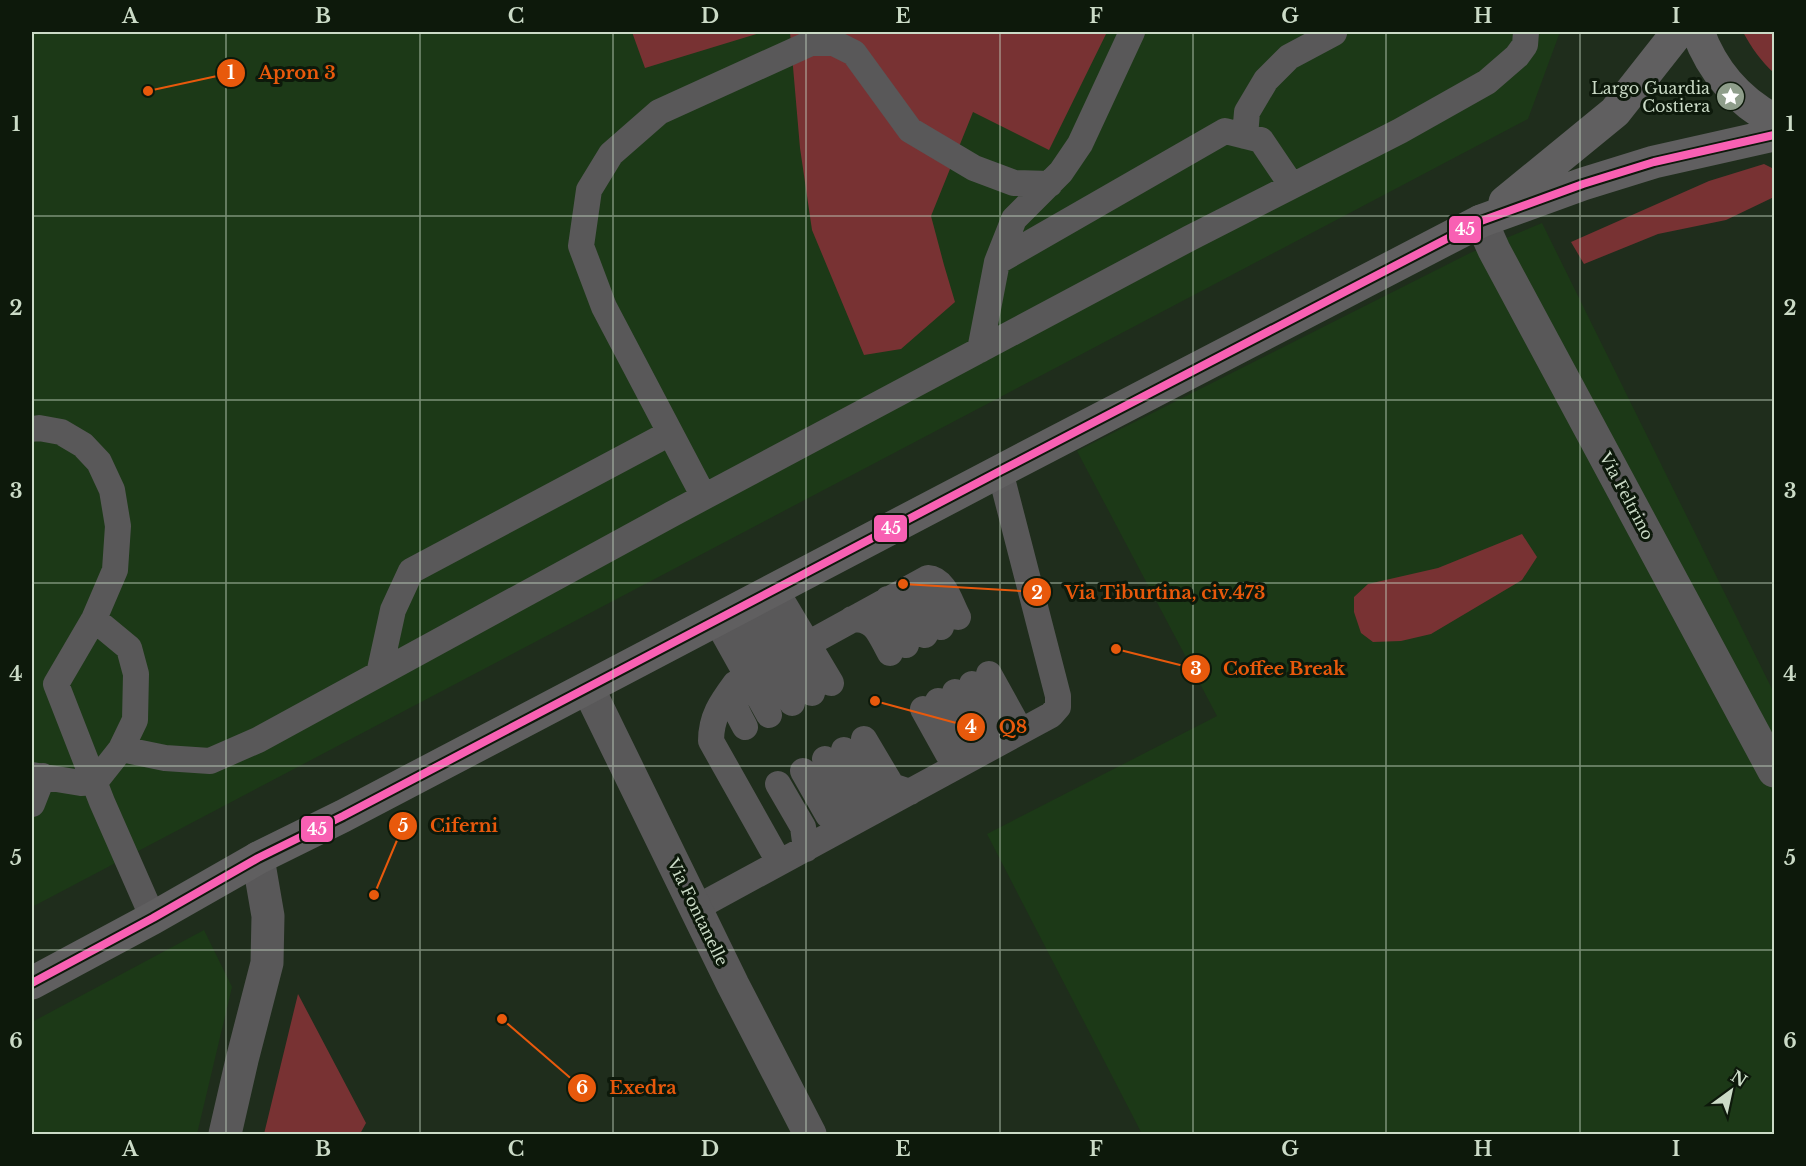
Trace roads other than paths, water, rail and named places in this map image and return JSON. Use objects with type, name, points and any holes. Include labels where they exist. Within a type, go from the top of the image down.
[{"type":"main road","points":[[1481,220],[1562,158],[1615,112],[1678,32]]},
{"type":"main road","points":[[1698,32],[1705,51],[1728,85],[1758,112],[1774,120]]},
{"type":"main road","points":[[32,983],[258,858],[343,816],[1481,220],[1654,162],[1774,135]]},
{"type":"street","name":"Via Feltrino","points":[[1481,220],[1494,250],[1774,771]]},
{"type":"street","name":"Via Fontanelle","points":[[588,688],[810,1134]]},
{"type":"street","points":[[225,1134],[267,963],[267,901],[258,858]]},
{"type":"lane","points":[[981,350],[997,262],[1014,219],[1061,172],[1080,144],[1132,32]]},
{"type":"lane","points":[[121,749],[165,758],[210,761],[258,740],[704,497],[1190,238],[1400,131],[1487,82],[1517,56],[1525,45],[1526,32]]},
{"type":"lane","points":[[1245,136],[1247,112],[1266,80],[1289,57],[1334,33]]},
{"type":"lane","points":[[704,497],[604,307],[581,246],[589,190],[611,154],[659,112],[811,43],[834,43],[854,53],[910,130],[974,168],[1014,183],[1050,184]]},
{"type":"lane","points":[[997,262],[1226,131],[1261,140],[1292,186]]},
{"type":"lane","points":[[32,429],[61,432],[83,445],[99,462],[112,490],[118,526],[115,570],[94,619],[56,684],[153,918]]},
{"type":"lane","points":[[380,674],[393,610],[411,571],[670,433]]},
{"type":"lane","points":[[696,908],[779,862],[852,817],[987,746],[1052,715],[1058,707],[1058,696],[1000,471]]},
{"type":"lane","points":[[779,862],[711,741],[713,719],[722,701],[770,665],[928,578],[940,582],[924,635]]},
{"type":"lane","points":[[746,604],[770,665],[812,693],[770,665]]},
{"type":"lane","points":[[746,604],[770,665],[770,715]]},
{"type":"lane","points":[[881,604],[868,621],[874,625],[924,635]]},
{"type":"lane","points":[[881,604],[906,605],[924,635]]},
{"type":"lane","points":[[32,804],[37,775],[81,783],[95,782],[121,749],[135,720],[136,674],[129,648],[94,619]]},
{"type":"lane","points":[[745,727],[732,696],[770,665]]},
{"type":"lane","points":[[955,692],[998,729],[987,746],[948,754],[955,692]]},
{"type":"lane","points":[[852,817],[844,749],[852,817]]},
{"type":"lane","points":[[803,771],[852,817]]},
{"type":"lane","points":[[778,784],[852,817]]},
{"type":"place","name":"Apron 3","points":[[148,91]]},
{"type":"place","name":"Largo Guardia Costiera","points":[[1731,97]]},
{"type":"place","name":"Via Tiburtina, civ.473","points":[[903,584]]},
{"type":"place","name":"Coffee Break","points":[[1116,649]]},
{"type":"place","name":"Q8","points":[[875,701]]},
{"type":"place","name":"Ciferni","points":[[374,895]]},
{"type":"place","name":"Exedra","points":[[502,1019]]}]
